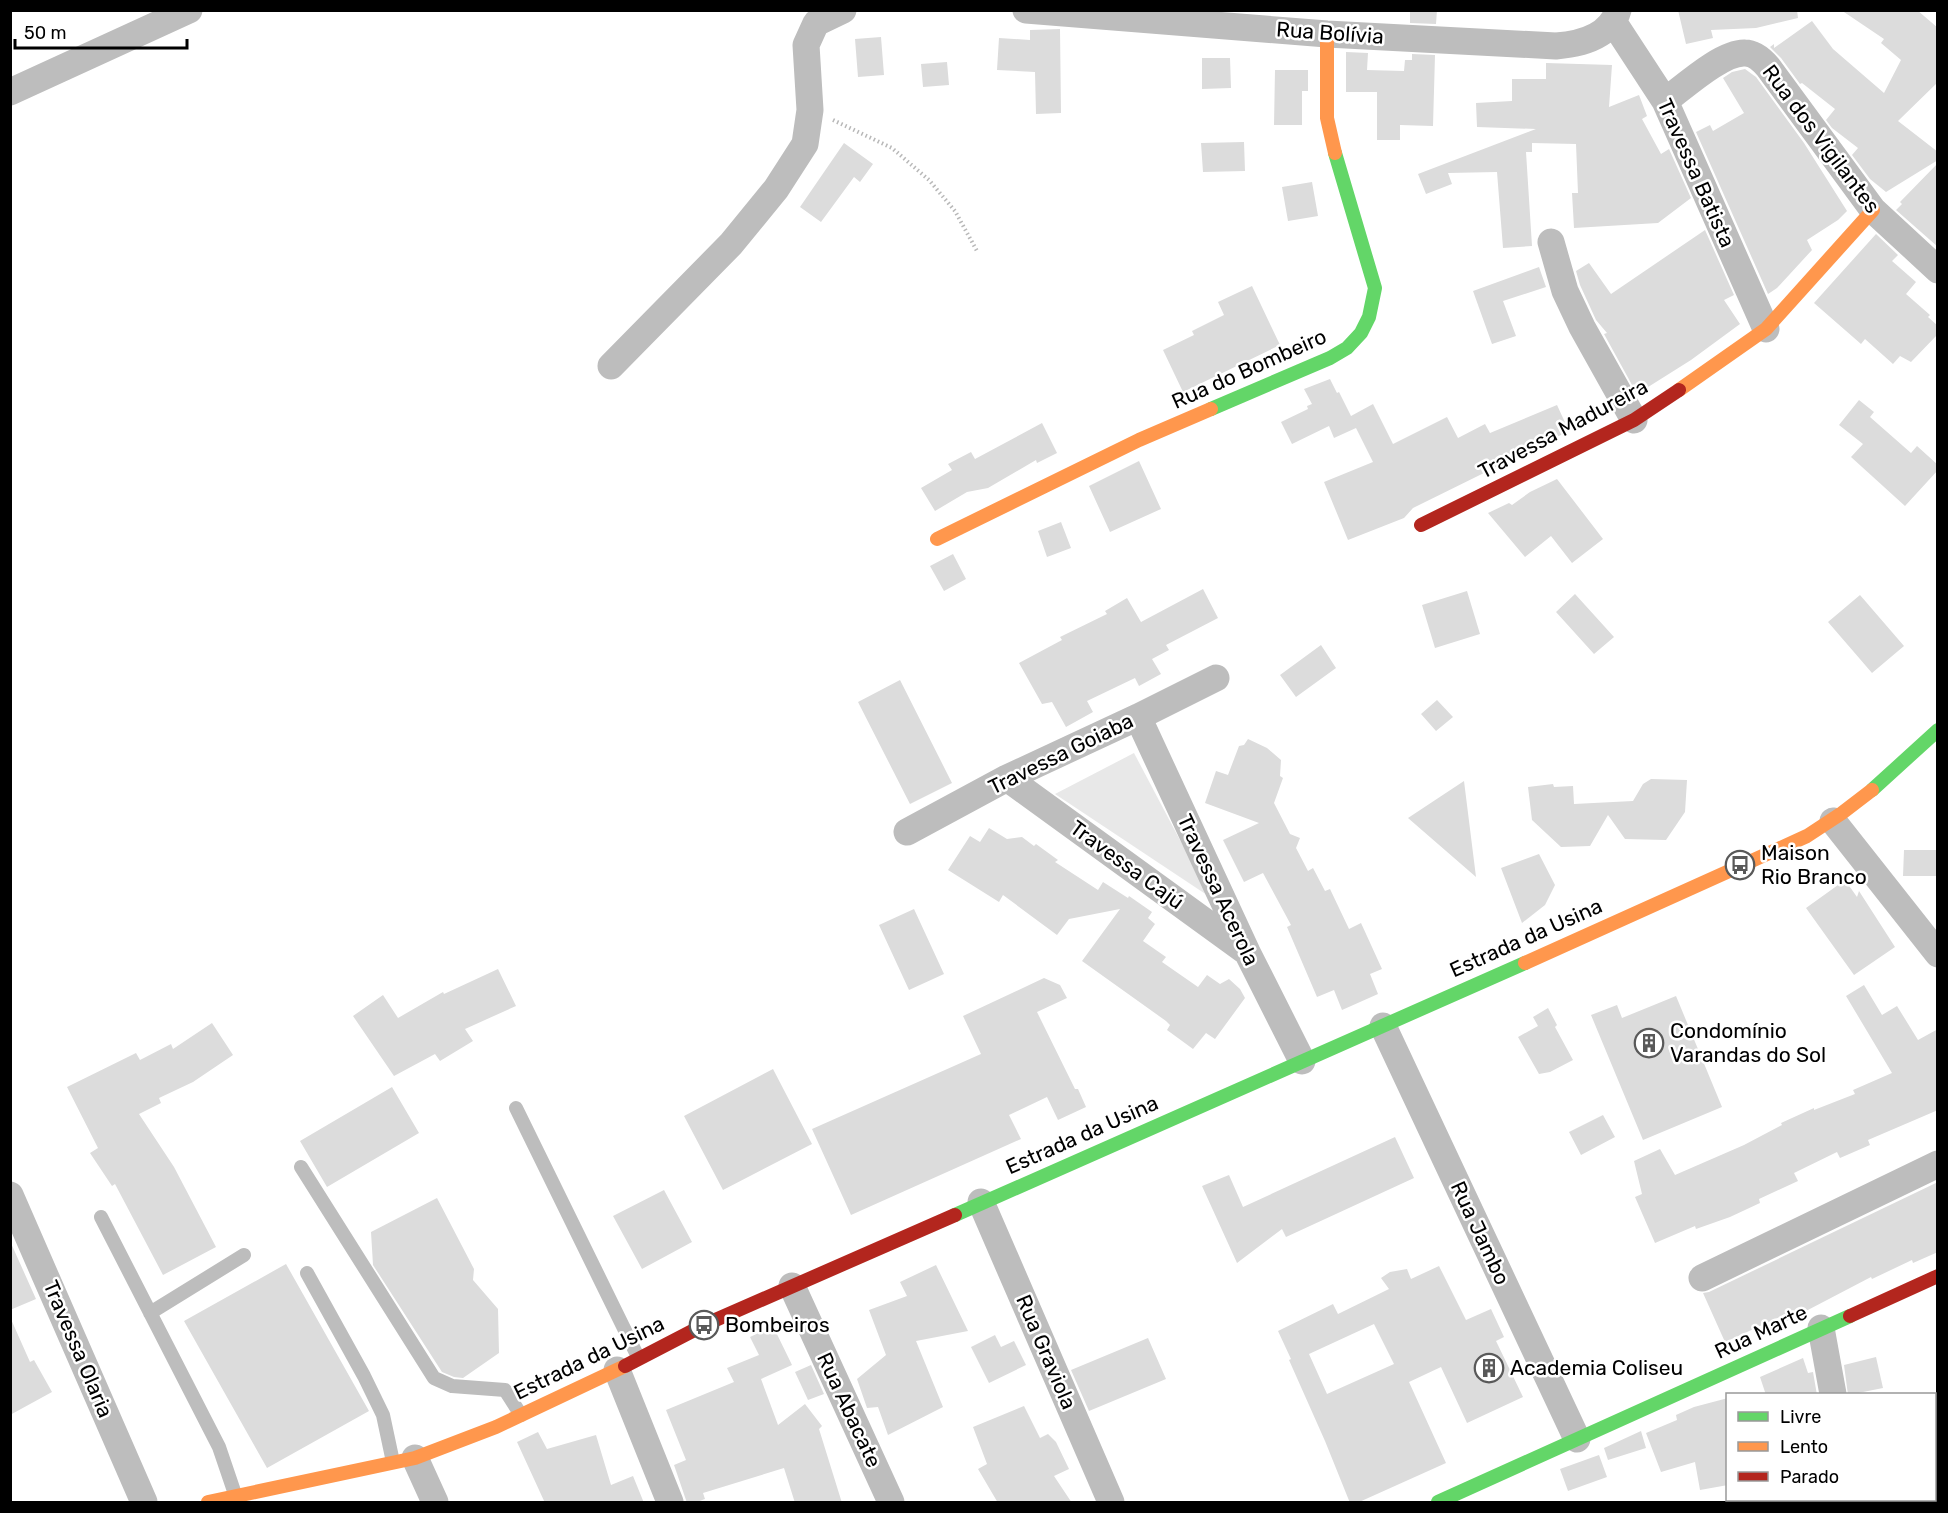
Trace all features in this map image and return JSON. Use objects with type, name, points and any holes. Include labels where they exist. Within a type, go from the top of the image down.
[{"type":"street","points":[[10,92],[189,10]]},
{"type":"street","points":[[611,366],[731,244],[776,189],[804,144],[810,110],[806,45],[816,23],[843,10]]},
{"type":"street","name":"Rua Bolívia","points":[[1026,10],[1327,34],[1556,46],[1577,45],[1594,37],[1616,17]]},
{"type":"street","name":"Travessa Batista","points":[[1616,17],[1665,101],[1766,329]]},
{"type":"street","name":"Rua do Bombeiro","points":[[937,539],[1139,440],[1330,358],[1347,348],[1361,333],[1369,317],[1375,288],[1336,158],[1327,118],[1327,34]]},
{"type":"street","name":"Rua dos Vigilantes","points":[[1665,101],[1723,58],[1746,52],[1758,57],[1768,67],[1873,210],[1938,270]]},
{"type":"street","name":"Travessa Madureira","points":[[1421,525],[1634,420],[1702,375],[1766,329],[1873,210]]},
{"type":"street","points":[[1551,242],[1565,291],[1582,327],[1634,420]]},
{"type":"street","name":"Travessa Goiaba","points":[[907,832],[1007,778],[1216,678]]},
{"type":"street","name":"Travessa Acerola","points":[[1138,717],[1247,952],[1302,1061]]},
{"type":"street","name":"Estrada da Usina","points":[[208,1503],[404,1460],[496,1427],[704,1325],[1383,1026],[1806,836],[1860,800],[1938,730]]},
{"type":"street","name":"Travessa Cajú","points":[[1007,778],[1247,952]]},
{"type":"street","points":[[1833,820],[1938,954]]},
{"type":"street","name":"Rua Jambo","points":[[1383,1026],[1577,1439]]},
{"type":"street","points":[[1702,1278],[1938,1164]]},
{"type":"street","name":"Travessa Olaria","points":[[10,1195],[144,1503]]},
{"type":"street","name":"Rua Graviola","points":[[981,1202],[1111,1503]]},
{"type":"street","name":"Rua Marte","points":[[1438,1503],[1938,1276]]},
{"type":"street","name":"Rua Abacate","points":[[792,1286],[891,1503]]},
{"type":"street","points":[[1821,1328],[1833,1393]]},
{"type":"street","points":[[627,1364],[670,1503]]},
{"type":"street","points":[[404,1460],[435,1503]]},
{"type":"lane","points":[[516,1108],[627,1364]]},
{"type":"lane","points":[[301,1167],[434,1378],[452,1386],[505,1390],[521,1415]]},
{"type":"lane","points":[[101,1217],[219,1446],[236,1497]]},
{"type":"lane","points":[[150,1313],[244,1255]]},
{"type":"lane","points":[[307,1273],[364,1376],[404,1460]]},
{"type":"path","points":[[810,110],[892,148],[929,180],[956,211],[977,251]]},
{"type":"shaded area","points":[[1134,753],[1210,897],[1055,794]]},
{"type":"building","points":[[1410,10],[1437,10],[1436,24],[1410,23]]},
{"type":"building","points":[[1678,10],[1797,10],[1798,18],[1756,28],[1711,30],[1713,38],[1686,44]]},
{"type":"building","points":[[1841,10],[1917,10],[1938,28],[1938,82],[1898,121],[1938,152],[1938,160],[1886,192],[1870,179],[1852,155],[1858,148],[1832,128],[1826,120],[1835,109],[1802,83],[1800,84],[1770,47],[1774,44],[1774,48],[1812,21],[1833,49],[1884,93],[1901,60],[1881,43],[1884,39]]},
{"type":"building","points":[[1060,29],[1061,113],[1036,114],[1035,72],[997,70],[999,38],[1030,40],[1030,30]]},
{"type":"building","points":[[881,37],[884,75],[858,77],[855,39]]},
{"type":"building","points":[[1346,52],[1368,53],[1367,70],[1404,71],[1405,60],[1412,60],[1412,54],[1435,55],[1433,126],[1400,125],[1400,140],[1377,140],[1377,92],[1346,92]]},
{"type":"building","points":[[1202,58],[1230,58],[1231,88],[1202,89]]},
{"type":"building","points":[[947,62],[949,85],[923,87],[921,64]]},
{"type":"building","points":[[1546,63],[1612,65],[1609,107],[1639,95],[1647,116],[1642,119],[1661,154],[1669,149],[1691,198],[1658,223],[1574,228],[1572,193],[1578,193],[1576,144],[1532,143],[1532,152],[1526,152],[1532,246],[1503,248],[1497,172],[1448,173],[1452,184],[1426,194],[1418,174],[1536,129],[1477,127],[1476,103],[1512,101],[1512,79],[1546,79]]},
{"type":"building","points":[[1745,69],[1756,77],[1804,143],[1847,211],[1838,220],[1807,240],[1812,250],[1777,288],[1768,294],[1696,132],[1710,125],[1713,131],[1744,113],[1723,78],[1732,72]]},
{"type":"building","points":[[1275,70],[1308,70],[1308,91],[1302,91],[1302,125],[1274,125]]},
{"type":"building","points":[[1244,142],[1245,171],[1203,172],[1201,143]]},
{"type":"building","points":[[844,143],[873,164],[860,182],[854,177],[821,222],[800,207]]},
{"type":"building","points":[[1938,163],[1938,247],[1896,210],[1902,204],[1900,202]]},
{"type":"building","points":[[1312,182],[1318,216],[1288,221],[1282,187]]},
{"type":"building","points":[[1705,230],[1734,295],[1724,300],[1740,324],[1691,360],[1637,394],[1604,334],[1607,333],[1596,320],[1576,271],[1589,263],[1611,294]]},
{"type":"building","points":[[1876,234],[1898,255],[1892,261],[1916,282],[1906,294],[1930,315],[1928,317],[1938,326],[1938,334],[1911,362],[1900,356],[1893,364],[1865,339],[1861,344],[1814,303]]},
{"type":"building","points":[[1539,267],[1546,287],[1503,301],[1516,336],[1492,344],[1473,291]]},
{"type":"building","points":[[1252,286],[1280,345],[1183,392],[1163,350],[1194,335],[1192,331],[1224,315],[1218,302]]},
{"type":"building","points":[[1330,379],[1351,416],[1373,404],[1393,444],[1447,417],[1458,438],[1485,424],[1490,433],[1557,405],[1569,431],[1413,508],[1404,518],[1348,540],[1324,482],[1373,462],[1356,428],[1334,438],[1329,426],[1292,444],[1281,422],[1308,409],[1307,406],[1312,404],[1304,389]]},
{"type":"building","points":[[1859,400],[1874,412],[1870,417],[1911,453],[1917,446],[1938,465],[1938,470],[1905,506],[1851,457],[1863,444],[1839,425]]},
{"type":"building","points":[[1042,423],[1057,453],[1037,463],[1036,460],[988,488],[967,492],[935,511],[921,488],[952,470],[948,464],[971,452],[975,459]]},
{"type":"building","points":[[1139,461],[1161,509],[1110,532],[1089,486]]},
{"type":"building","points":[[1557,479],[1603,539],[1572,563],[1551,536],[1525,557],[1488,513],[1509,503],[1512,505],[1530,492]]},
{"type":"building","points":[[1061,522],[1071,548],[1047,557],[1038,531]]},
{"type":"building","points":[[953,554],[966,579],[944,591],[930,566]]},
{"type":"building","points":[[1203,589],[1218,618],[1166,645],[1169,650],[1152,659],[1161,674],[1139,686],[1135,678],[1087,701],[1093,712],[1066,727],[1052,702],[1042,704],[1019,663],[1062,640],[1060,637],[1107,614],[1105,611],[1127,598],[1141,622]]},
{"type":"building","points":[[1467,591],[1480,634],[1435,648],[1422,605]]},
{"type":"building","points":[[1575,594],[1614,637],[1594,654],[1556,612]]},
{"type":"building","points":[[1860,595],[1904,646],[1872,673],[1828,622]]},
{"type":"building","points":[[1321,645],[1336,668],[1296,697],[1280,675]]},
{"type":"building","points":[[900,680],[952,783],[910,804],[858,702]]},
{"type":"building","points":[[1437,700],[1453,717],[1436,731],[1421,714]]},
{"type":"building","points":[[1248,739],[1267,748],[1281,760],[1280,776],[1283,778],[1274,803],[1290,834],[1300,838],[1296,848],[1308,871],[1313,868],[1325,891],[1330,889],[1349,929],[1361,923],[1382,969],[1370,974],[1378,994],[1342,1010],[1334,990],[1317,997],[1287,927],[1291,925],[1263,873],[1244,882],[1223,840],[1259,823],[1205,803],[1216,771],[1228,775],[1239,746],[1244,745]]},
{"type":"building","points":[[1651,779],[1687,780],[1685,812],[1666,840],[1625,839],[1608,815],[1590,846],[1561,847],[1532,820],[1528,787],[1553,784],[1554,787],[1573,786],[1574,804],[1633,801],[1643,784]]},
{"type":"building","points":[[1464,781],[1476,877],[1408,818]]},
{"type":"building","points":[[989,828],[1007,839],[1022,837],[1034,846],[1036,844],[1058,860],[1055,862],[1098,890],[1103,882],[1152,912],[1148,918],[1155,924],[1143,941],[1166,957],[1162,962],[1198,987],[1207,975],[1220,984],[1229,979],[1240,989],[1245,998],[1215,1039],[1206,1033],[1193,1049],[1167,1030],[1170,1025],[1166,1021],[1082,961],[1120,909],[1069,919],[1057,935],[1003,895],[999,902],[948,870],[970,836],[980,842]]},
{"type":"building","points":[[1904,850],[1938,850],[1938,876],[1903,876]]},
{"type":"building","points":[[1539,854],[1555,885],[1545,905],[1522,923],[1501,868]]},
{"type":"building","points":[[1845,880],[1857,897],[1859,891],[1895,947],[1854,975],[1806,908]]},
{"type":"building","points":[[914,909],[944,974],[909,990],[879,925]]},
{"type":"building","points":[[498,969],[516,1006],[465,1029],[473,1041],[440,1061],[435,1054],[394,1076],[353,1016],[383,995],[398,1018],[443,992],[444,994]]},
{"type":"building","points":[[1044,978],[1060,985],[1067,998],[1037,1012],[1086,1107],[1058,1120],[1047,1097],[1009,1115],[1021,1139],[851,1215],[812,1129],[981,1054],[963,1016]]},
{"type":"building","points":[[1864,985],[1882,1015],[1897,1006],[1918,1040],[1938,1029],[1938,1110],[1868,1140],[1870,1145],[1840,1158],[1837,1152],[1794,1173],[1798,1181],[1759,1199],[1760,1203],[1730,1217],[1696,1229],[1695,1226],[1655,1243],[1635,1197],[1642,1194],[1634,1161],[1660,1149],[1675,1175],[1744,1145],[1782,1125],[1781,1123],[1814,1108],[1814,1110],[1855,1094],[1853,1090],[1892,1073],[1846,996]]},
{"type":"building","name":"Condomínio Varandas do Sol","points":[[1676,996],[1722,1107],[1643,1140],[1591,1015],[1617,1005],[1622,1018]]},
{"type":"building","points":[[1548,1008],[1557,1025],[1555,1027],[1573,1060],[1550,1072],[1539,1074],[1518,1037],[1538,1026],[1533,1017]]},
{"type":"building","points":[[212,1023],[233,1055],[193,1082],[159,1098],[161,1103],[139,1114],[174,1167],[216,1247],[163,1275],[115,1184],[112,1186],[90,1153],[98,1148],[67,1087],[136,1053],[140,1060],[171,1044],[173,1049]]},
{"type":"building","points":[[773,1069],[812,1144],[723,1190],[684,1116]]},
{"type":"building","points":[[392,1087],[419,1133],[327,1187],[300,1141]]},
{"type":"building","points":[[1603,1115],[1615,1137],[1581,1155],[1569,1132]]},
{"type":"building","points":[[1395,1137],[1414,1178],[1286,1237],[1282,1229],[1237,1263],[1202,1186],[1229,1175],[1243,1207]]},
{"type":"building","points":[[1938,1182],[1938,1252],[1913,1263],[1912,1260],[1872,1279],[1871,1277],[1783,1323],[1780,1317],[1725,1342],[1703,1293]]},
{"type":"building","points":[[664,1190],[692,1242],[642,1269],[613,1216]]},
{"type":"building","points":[[437,1198],[474,1269],[473,1280],[498,1309],[499,1353],[463,1378],[442,1372],[373,1265],[371,1232]]},
{"type":"building","points":[[10,1241],[36,1299],[10,1310]]},
{"type":"building","points":[[286,1264],[369,1411],[267,1468],[184,1321]]},
{"type":"building","points":[[936,1265],[968,1331],[916,1341],[943,1407],[888,1435],[878,1407],[867,1408],[857,1379],[886,1355],[869,1310],[907,1296],[900,1282]]},
{"type":"building","points":[[1439,1266],[1466,1320],[1491,1309],[1504,1337],[1496,1341],[1523,1397],[1467,1423],[1441,1367],[1409,1382],[1446,1463],[1357,1503],[1350,1503],[1278,1331],[1333,1304],[1338,1314],[1389,1289],[1381,1278],[1390,1272],[1407,1269],[1411,1279]],"holes":[[[1374,1324],[1394,1364],[1327,1394],[1309,1354]]]},
{"type":"building","points":[[10,1317],[30,1362],[34,1360],[52,1392],[10,1415]]},
{"type":"building","points":[[773,1326],[792,1365],[761,1379],[778,1425],[805,1404],[822,1426],[819,1429],[842,1503],[795,1503],[784,1468],[703,1493],[705,1499],[687,1503],[674,1465],[686,1460],[666,1410],[734,1382],[727,1368],[759,1355],[750,1337]]},
{"type":"building","points":[[995,1335],[1001,1347],[1014,1341],[1026,1365],[989,1383],[971,1347]]},
{"type":"building","points":[[1148,1338],[1166,1379],[1089,1411],[1071,1370]]},
{"type":"building","points":[[1876,1357],[1883,1388],[1848,1393],[1844,1365]]},
{"type":"building","points":[[1803,1358],[1808,1373],[1813,1372],[1817,1393],[1765,1393],[1760,1377]]},
{"type":"building","points":[[811,1365],[824,1394],[808,1400],[795,1372]]},
{"type":"building","points":[[1726,1399],[1726,1485],[1700,1490],[1695,1462],[1661,1472],[1646,1433],[1677,1420],[1676,1415],[1694,1407]]},
{"type":"building","points":[[1024,1406],[1040,1438],[1048,1434],[1056,1442],[1069,1469],[1054,1476],[1072,1503],[998,1503],[978,1469],[987,1464],[973,1427]]},
{"type":"building","points":[[1641,1431],[1646,1448],[1608,1460],[1604,1448]]},
{"type":"building","points":[[538,1432],[547,1449],[596,1435],[611,1485],[633,1476],[644,1503],[545,1503],[517,1442]]},
{"type":"building","points":[[1599,1455],[1607,1477],[1568,1491],[1560,1469]]},
{"type":"traffic: fast","points":[[1211,409],[1330,358],[1347,348],[1361,333],[1369,317],[1375,288],[1335,153]]},
{"type":"traffic: fast","points":[[1872,790],[1938,730]]},
{"type":"traffic: fast","points":[[955,1215],[1525,963]]},
{"type":"traffic: fast","points":[[1438,1502],[1850,1316]]},
{"type":"traffic: slow","points":[[1327,34],[1327,118],[1335,153]]},
{"type":"traffic: slow","points":[[1679,390],[1766,329],[1873,210]]},
{"type":"traffic: slow","points":[[937,539],[1139,440],[1211,409]]},
{"type":"traffic: slow","points":[[1525,963],[1807,836],[1872,790]]},
{"type":"traffic: slow","points":[[208,1502],[415,1458],[496,1427],[625,1366]]},
{"type":"traffic: jam","points":[[1421,525],[1634,420],[1679,390]]},
{"type":"traffic: jam","points":[[625,1366],[704,1325],[955,1215]]},
{"type":"traffic: jam","points":[[1850,1316],[1938,1276]]},
{"type":"place","name":"Maison Rio Branco","points":[[1740,865]]},
{"type":"place","name":"Condomínio Varandas do Sol","points":[[1649,1043]]},
{"type":"place","name":"Bombeiros","points":[[704,1325]]},
{"type":"place","name":"Academia Coliseu","points":[[1489,1368]]}]
